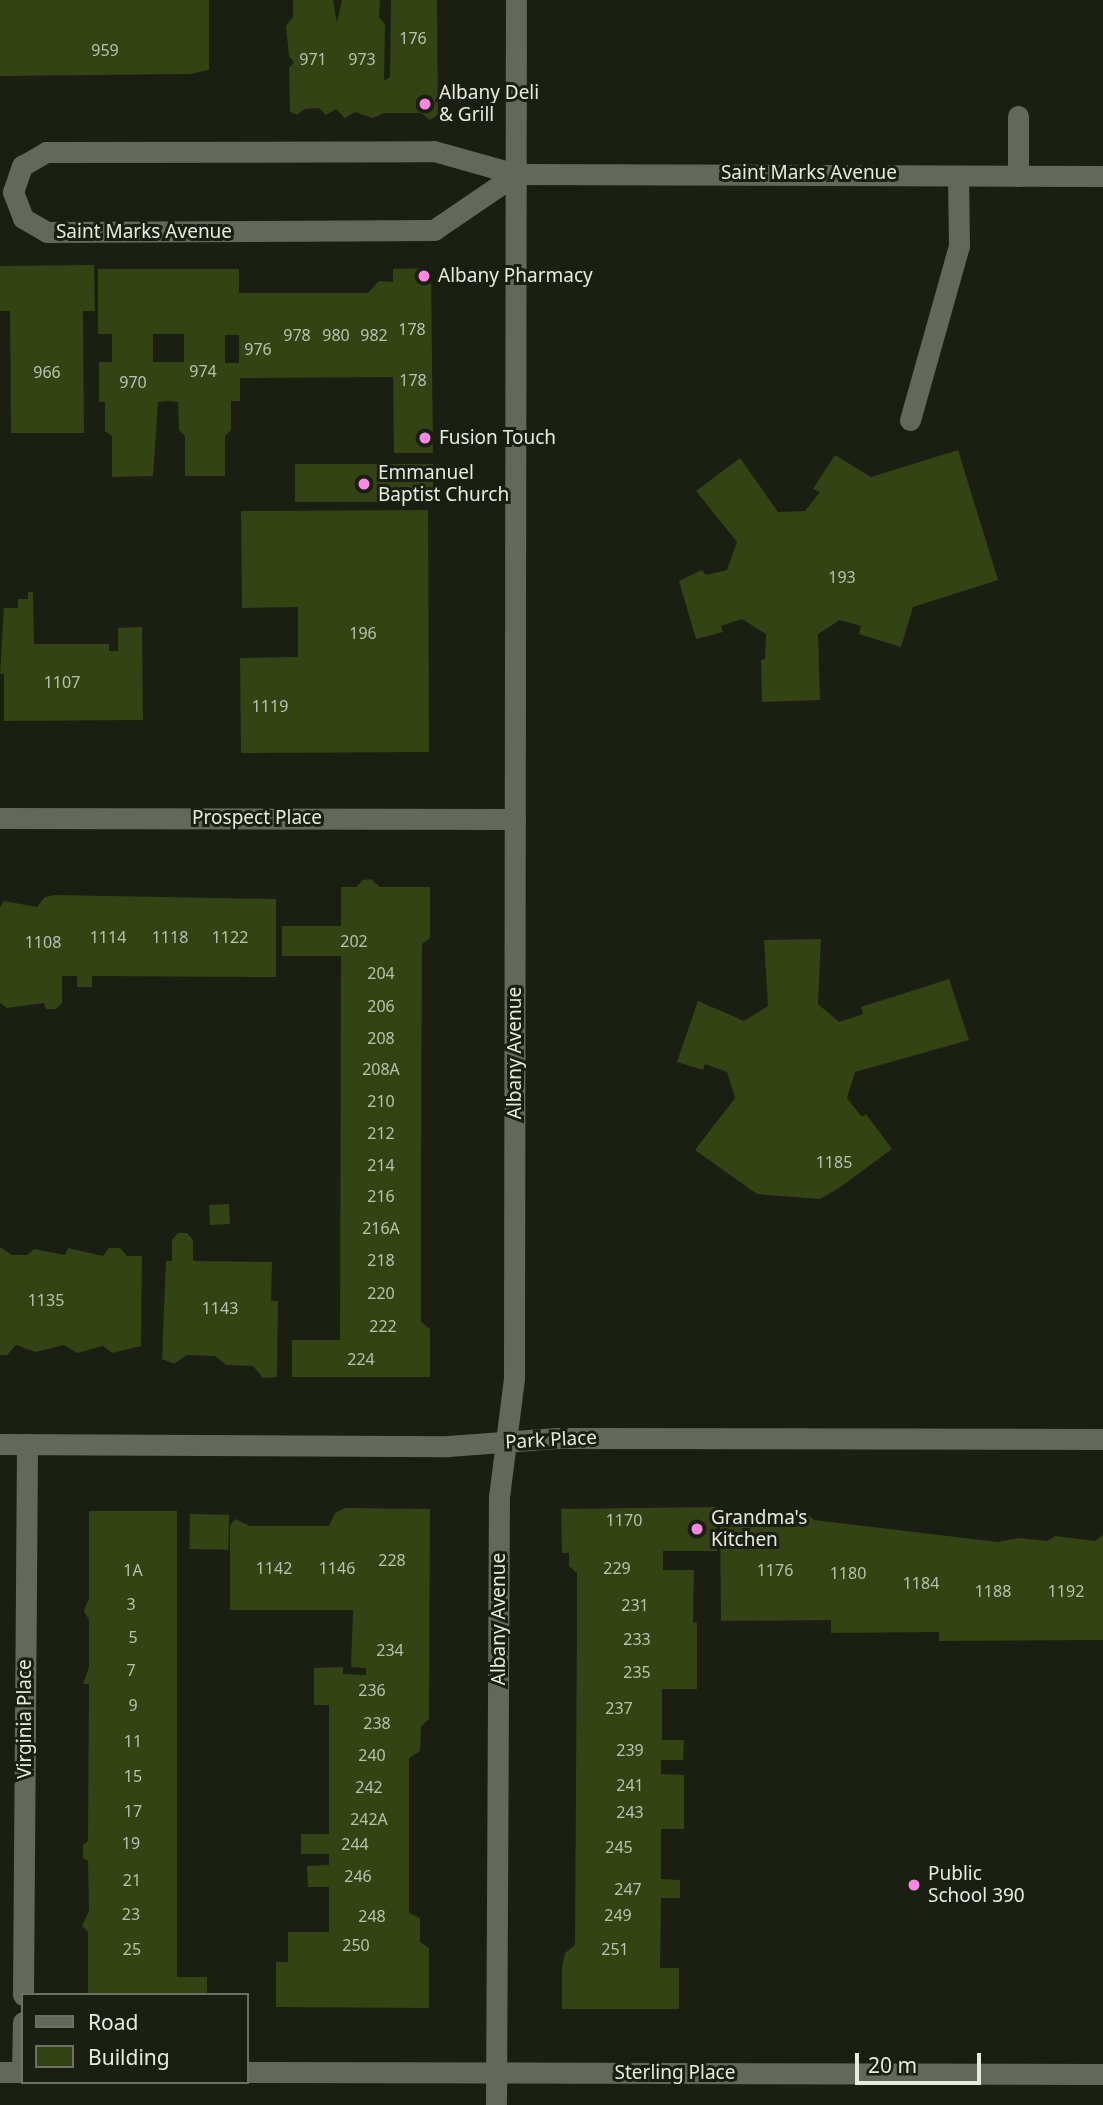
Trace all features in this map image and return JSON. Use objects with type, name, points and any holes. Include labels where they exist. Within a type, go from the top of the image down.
[{"type":"street","name":"Albany Avenue","points":[[496,2105],[499,1497],[514,1378],[516,0]]},
{"type":"street","points":[[1018,116],[1018,176]]},
{"type":"street","name":"Saint Marks Avenue","points":[[516,174],[435,230],[47,232],[23,218],[13,192],[22,166],[46,152],[434,151],[516,174],[889,172],[958,177],[1103,176]]},
{"type":"street","points":[[910,420],[959,246],[958,177]]},
{"type":"street","name":"Prospect Place","points":[[0,818],[515,819]]},
{"type":"street","name":"Park Place","points":[[0,1444],[448,1446],[557,1438],[1103,1439]]},
{"type":"street","name":"Virginia Place","points":[[23,1993],[27,1444]]},
{"type":"street","points":[[0,2072],[21,2072]]},
{"type":"street","name":"Sterling Place","points":[[248,2072],[1103,2074]]},
{"type":"building","points":[[0,0],[209,0],[209,70],[190,74],[0,76]]},
{"type":"building","points":[[293,0],[333,0],[337,23],[342,0],[380,0],[379,17],[385,24],[384,81],[390,77],[391,0],[437,0],[438,115],[430,120],[421,113],[384,113],[373,118],[355,112],[345,118],[336,109],[326,115],[319,108],[305,109],[297,115],[290,112],[289,68],[294,62],[289,56],[286,26],[293,17]]},
{"type":"building","points":[[94,265],[95,311],[83,311],[84,433],[11,433],[10,311],[0,311],[0,266]]},
{"type":"building","points":[[431,268],[433,453],[394,453],[393,377],[240,378],[240,401],[231,401],[231,430],[225,436],[225,476],[185,476],[185,436],[179,430],[178,402],[167,401],[158,402],[153,476],[112,477],[112,436],[105,431],[105,402],[99,402],[99,362],[112,362],[112,334],[98,334],[98,269],[239,269],[239,293],[368,293],[379,281],[393,282],[393,269]],"holes":[[[153,334],[184,334],[184,362],[153,362]],[[225,335],[239,335],[239,363],[225,363]]]},
{"type":"building","points":[[958,450],[998,580],[913,607],[901,647],[859,634],[861,626],[840,620],[818,634],[820,700],[762,702],[761,660],[765,659],[766,634],[742,619],[721,626],[723,632],[696,639],[679,581],[702,570],[706,575],[727,570],[737,542],[696,491],[740,458],[778,512],[805,511],[820,492],[813,489],[835,455],[871,477]]},
{"type":"building","name":"Emmanuel Baptist Church","points":[[295,464],[433,464],[433,502],[295,502]]},
{"type":"building","points":[[428,510],[429,752],[241,753],[240,658],[298,657],[298,607],[242,608],[241,511]]},
{"type":"building","points":[[28,592],[33,592],[34,644],[109,644],[109,651],[118,651],[118,628],[142,627],[143,720],[4,721],[4,674],[0,674],[4,608],[18,608],[18,599],[28,599]]},
{"type":"building","points":[[371,879],[380,887],[430,887],[430,938],[422,944],[421,1322],[430,1329],[430,1377],[292,1377],[292,1340],[340,1340],[341,956],[282,956],[282,926],[341,926],[341,887],[356,887],[363,880]]},
{"type":"building","points":[[45,897],[276,899],[276,977],[92,976],[92,987],[77,987],[77,976],[62,976],[62,1003],[56,1009],[46,1009],[44,1003],[7,1008],[0,1003],[0,907],[4,901],[37,907]]},
{"type":"building","points":[[821,939],[818,1004],[839,1022],[863,1014],[861,1007],[949,979],[969,1040],[855,1072],[847,1098],[862,1117],[866,1114],[892,1149],[839,1188],[820,1199],[757,1194],[695,1150],[735,1098],[727,1072],[705,1064],[703,1070],[677,1062],[698,1001],[744,1021],[768,1006],[764,940]]},
{"type":"building","points":[[229,1204],[230,1224],[210,1225],[209,1205]]},
{"type":"building","points":[[178,1233],[187,1233],[193,1240],[193,1261],[272,1262],[271,1301],[278,1301],[277,1377],[263,1378],[253,1366],[226,1365],[215,1356],[187,1355],[174,1364],[162,1359],[166,1261],[172,1261],[172,1240]]},
{"type":"building","points":[[0,1247],[12,1255],[27,1255],[34,1249],[65,1255],[68,1248],[103,1256],[109,1248],[120,1248],[127,1256],[142,1256],[141,1346],[112,1353],[103,1346],[77,1353],[64,1345],[36,1352],[16,1345],[7,1355],[0,1355]]},
{"type":"building","points":[[716,1507],[717,1551],[663,1551],[663,1570],[694,1570],[693,1622],[697,1623],[697,1689],[662,1689],[662,1740],[684,1740],[683,1760],[661,1760],[661,1774],[684,1775],[684,1829],[661,1829],[661,1879],[680,1880],[680,1898],[661,1898],[660,1968],[679,1968],[679,2009],[562,2009],[562,1967],[565,1953],[575,1945],[577,1573],[569,1566],[569,1553],[562,1553],[561,1509]]},
{"type":"building","points":[[345,1508],[430,1509],[429,1719],[421,1726],[420,1751],[409,1758],[409,1913],[420,1918],[420,1942],[429,1948],[429,2008],[276,2007],[276,1962],[288,1962],[288,1932],[329,1932],[329,1887],[308,1887],[307,1866],[329,1865],[329,1854],[301,1854],[301,1834],[329,1834],[329,1705],[314,1705],[314,1668],[343,1667],[343,1674],[366,1675],[366,1668],[351,1667],[353,1610],[230,1610],[230,1526],[235,1519],[250,1526],[329,1526],[335,1513]]},
{"type":"building","points":[[89,1511],[177,1511],[177,1977],[207,1977],[207,1993],[88,1993],[88,1932],[82,1926],[89,1911],[88,1861],[83,1858],[83,1845],[88,1841],[89,1684],[83,1684],[89,1667],[89,1620],[84,1611],[89,1598]]},
{"type":"building","points":[[720,1511],[738,1520],[756,1520],[761,1513],[774,1513],[779,1520],[794,1520],[805,1512],[814,1520],[998,1542],[1020,1538],[1047,1541],[1055,1536],[1095,1541],[1103,1535],[1103,1640],[939,1641],[939,1632],[831,1633],[831,1620],[721,1621]]},
{"type":"building","points":[[190,1514],[229,1515],[228,1550],[189,1549]]},
{"type":"place","name":"Albany Deli & Grill","points":[[425,104]]},
{"type":"place","name":"Albany Pharmacy","points":[[424,276]]},
{"type":"place","name":"Fusion Touch","points":[[425,438]]},
{"type":"place","name":"Emmanuel Baptist Church","points":[[364,484]]},
{"type":"place","name":"Grandma's Kitchen","points":[[697,1529]]},
{"type":"place","name":"Public School 390","points":[[914,1885]]}]
